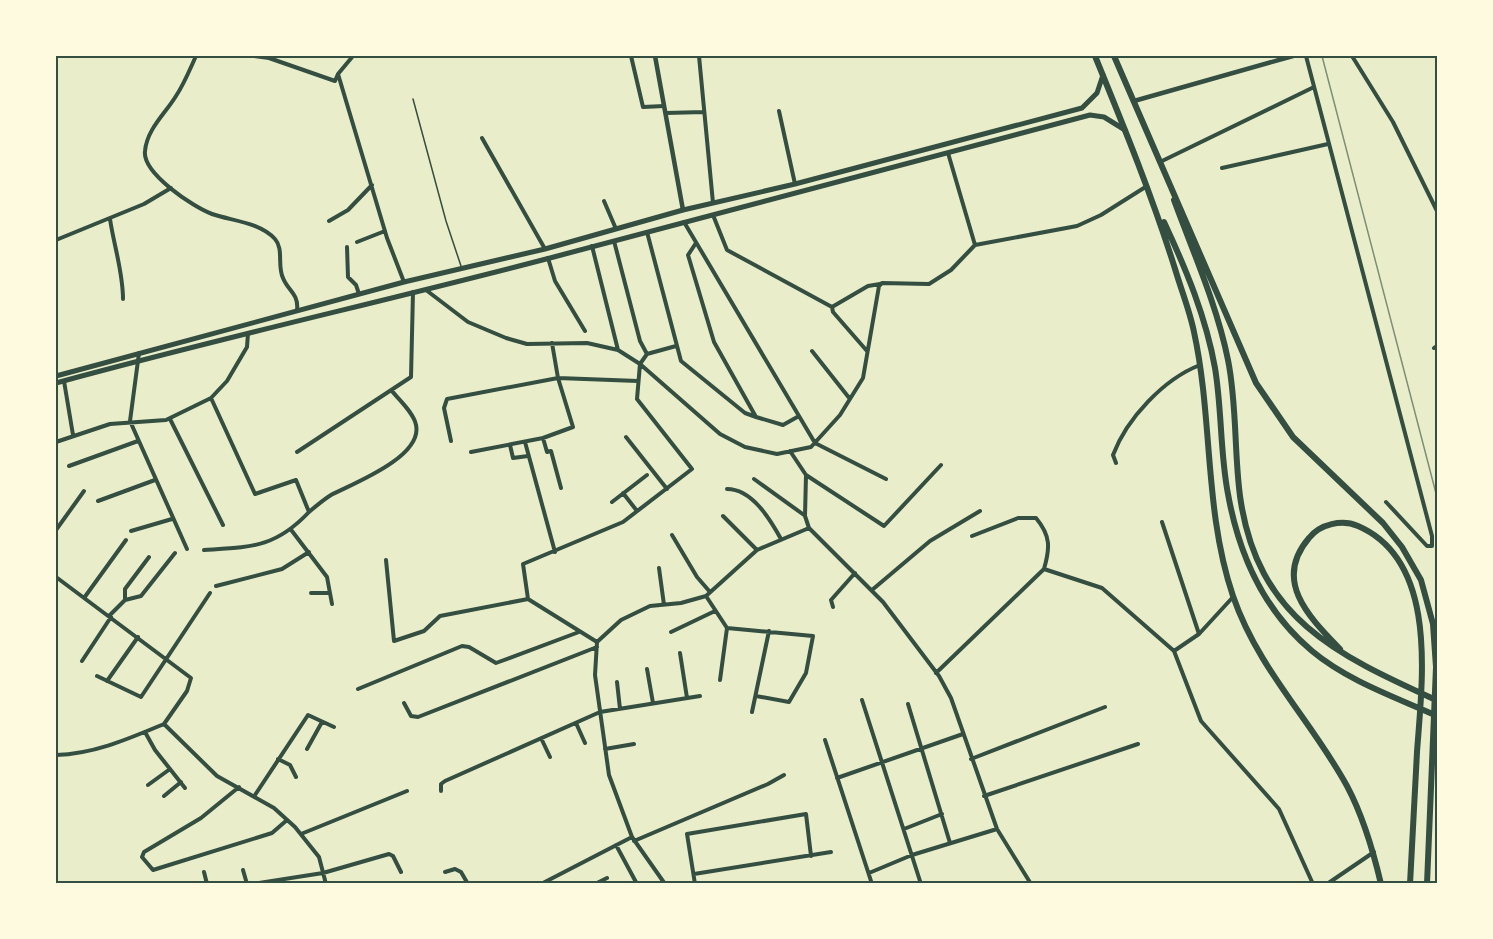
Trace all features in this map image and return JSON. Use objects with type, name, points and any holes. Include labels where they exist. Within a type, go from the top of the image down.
[{"type":"highway","points":[[1095,56],[1192,287],[1209,340],[1219,397],[1227,493],[1238,539],[1255,582],[1281,620],[1312,651],[1344,673],[1437,716]]},
{"type":"highway","points":[[1114,56],[1163,172],[1220,327],[1228,362],[1240,495],[1246,531],[1264,576],[1289,609],[1315,634],[1351,660],[1437,701]]},
{"type":"highway","points":[[1163,172],[1190,225],[1246,362],[1273,411],[1313,459],[1383,523],[1402,547],[1421,580],[1433,624],[1436,667],[1427,884]]},
{"type":"highway","points":[[1154,200],[1194,330],[1201,365],[1215,517],[1233,597],[1272,677],[1347,785],[1374,852],[1381,884]]},
{"type":"highway","points":[[1351,660],[1308,614],[1296,593],[1293,570],[1299,550],[1311,535],[1329,524],[1350,522],[1371,531],[1391,548],[1408,579],[1418,611],[1422,679],[1410,884]]},
{"type":"main road","points":[[56,376],[358,294],[462,267],[545,249],[683,210],[795,184],[1082,108],[1097,93],[1103,75]]},
{"type":"main road","points":[[56,383],[248,332],[353,308],[423,288],[614,241],[1090,115],[1104,117],[1125,130]]},
{"type":"main road","points":[[683,210],[684,222]]},
{"type":"main road","points":[[351,296],[353,308]]},
{"type":"street","points":[[196,56],[177,94],[148,135],[144,154],[153,171],[199,209],[259,228],[274,238],[279,245],[283,278],[294,292],[297,310]]},
{"type":"street","points":[[254,56],[269,58],[335,81],[353,56]]},
{"type":"street","points":[[631,56],[640,103],[647,109],[664,106]]},
{"type":"street","points":[[655,56],[683,210]]},
{"type":"street","points":[[699,56],[713,203]]},
{"type":"street","points":[[1134,101],[1286,56],[1293,56]]},
{"type":"street","points":[[1306,56],[1432,536],[1432,546],[1427,546],[1386,502]]},
{"type":"street","points":[[1352,56],[1393,122],[1437,213]]},
{"type":"street","points":[[338,74],[373,184],[385,231],[404,282]]},
{"type":"street","points":[[1159,162],[1314,87]]},
{"type":"street","points":[[779,111],[795,184]]},
{"type":"street","points":[[666,113],[704,112]]},
{"type":"street","points":[[482,138],[545,249]]},
{"type":"street","points":[[1222,168],[1328,144]]},
{"type":"street","points":[[948,153],[975,245]]},
{"type":"street","points":[[329,221],[348,210],[373,184]]},
{"type":"street","points":[[832,307],[868,286],[929,284],[951,270],[975,245],[1077,226],[1101,215],[1148,185]]},
{"type":"street","points":[[56,240],[110,219],[171,188]]},
{"type":"street","points":[[604,201],[616,229]]},
{"type":"street","points":[[713,215],[727,250],[832,307],[833,312],[867,351]]},
{"type":"street","points":[[110,219],[118,266],[123,278],[123,299]]},
{"type":"street","points":[[684,222],[815,443],[886,478]]},
{"type":"street","points":[[357,242],[385,231]]},
{"type":"street","points":[[647,232],[681,361],[745,413],[783,425],[799,416]]},
{"type":"street","points":[[614,241],[640,340],[647,354]]},
{"type":"street","points":[[696,243],[689,250],[688,255],[714,342],[756,417]]},
{"type":"street","points":[[592,246],[618,350]]},
{"type":"street","points":[[347,247],[348,278],[356,285],[358,294]]},
{"type":"street","points":[[548,258],[555,281],[585,331]]},
{"type":"street","points":[[423,288],[468,322],[506,338],[527,344],[587,343],[618,350],[640,364],[720,434],[746,447],[777,454],[811,447],[840,415],[863,378],[879,287]]},
{"type":"street","points":[[297,452],[412,375],[413,291]]},
{"type":"street","points":[[56,442],[110,424],[170,419],[211,399],[227,381],[247,346],[248,332]]},
{"type":"street","points":[[471,452],[543,438],[573,427],[558,378],[552,343]]},
{"type":"street","points":[[528,599],[523,564],[623,522],[692,470],[637,399],[640,364],[647,354],[676,346]]},
{"type":"street","points":[[812,351],[850,399]]},
{"type":"street","points":[[139,353],[140,360],[130,421],[187,549]]},
{"type":"street","points":[[1116,463],[1113,455],[1132,418],[1178,377],[1201,365]]},
{"type":"street","points":[[452,441],[444,408],[447,399],[558,378],[638,381]]},
{"type":"street","points":[[63,381],[73,435]]},
{"type":"street","points":[[204,550],[269,543],[292,531],[309,512],[329,496],[369,478],[408,448],[416,429],[416,422],[392,390]]},
{"type":"street","points":[[211,399],[255,494],[296,480],[309,512]]},
{"type":"street","points":[[170,419],[223,525]]},
{"type":"street","points":[[626,437],[667,489]]},
{"type":"street","points":[[543,438],[547,452],[550,451],[561,488]]},
{"type":"street","points":[[69,466],[138,441]]},
{"type":"street","points":[[525,442],[555,552]]},
{"type":"street","points":[[510,445],[513,458],[528,456]]},
{"type":"street","points":[[790,451],[806,475],[884,526],[941,465]]},
{"type":"street","points":[[612,502],[647,475]]},
{"type":"street","points":[[806,475],[805,516],[809,528],[872,591],[936,673],[951,698],[997,829],[1031,884]]},
{"type":"street","points":[[754,479],[805,516]]},
{"type":"street","points":[[98,501],[155,480]]},
{"type":"street","points":[[726,489],[734,489],[751,500],[771,521],[781,539]]},
{"type":"street","points":[[56,530],[84,491]]},
{"type":"street","points":[[623,493],[637,511]]},
{"type":"street","points":[[872,591],[921,547],[980,511]]},
{"type":"street","points":[[723,516],[757,550]]},
{"type":"street","points":[[936,673],[1044,569],[1050,546],[1046,529],[1036,518],[1018,518],[972,536]]},
{"type":"street","points":[[131,531],[172,519]]},
{"type":"street","points":[[1162,522],[1199,634]]},
{"type":"street","points":[[404,703],[414,718],[597,645],[621,620],[650,606],[681,603],[706,596],[757,550],[809,528]]},
{"type":"street","points":[[292,531],[327,577],[332,604]]},
{"type":"street","points":[[672,535],[697,577],[710,592]]},
{"type":"street","points":[[84,598],[126,540]]},
{"type":"street","points":[[216,586],[282,569],[309,552]]},
{"type":"street","points":[[82,661],[110,617],[125,600],[141,596],[175,553]]},
{"type":"street","points":[[125,600],[125,589],[149,557]]},
{"type":"street","points":[[386,560],[394,641],[424,631],[440,616],[528,599],[597,645]]},
{"type":"street","points":[[659,568],[664,605]]},
{"type":"street","points":[[1044,569],[1102,588],[1174,651],[1201,721],[1279,809],[1313,884]]},
{"type":"street","points":[[833,607],[831,600],[855,573]]},
{"type":"street","points":[[56,577],[192,678],[187,691],[164,724],[82,754],[56,755]]},
{"type":"street","points":[[311,593],[329,592]]},
{"type":"street","points":[[97,676],[141,697],[169,659],[210,593]]},
{"type":"street","points":[[706,596],[727,627],[720,680]]},
{"type":"street","points":[[1174,651],[1199,634],[1233,597]]},
{"type":"street","points":[[671,632],[715,611]]},
{"type":"street","points":[[727,627],[813,636],[806,673],[789,702],[756,696]]},
{"type":"street","points":[[358,689],[462,645],[495,663],[579,631]]},
{"type":"street","points":[[752,712],[769,631]]},
{"type":"street","points":[[107,681],[138,637]]},
{"type":"street","points":[[597,645],[595,675],[609,775],[633,839],[665,884]]},
{"type":"street","points":[[680,653],[687,698]]},
{"type":"street","points":[[647,669],[653,704]]},
{"type":"street","points":[[617,682],[620,709]]},
{"type":"street","points":[[441,791],[441,784],[445,781],[600,712],[700,696]]},
{"type":"street","points":[[862,700],[920,881]]},
{"type":"street","points":[[908,704],[950,843]]},
{"type":"street","points":[[971,759],[1105,707]]},
{"type":"street","points":[[255,795],[308,715],[334,727]]},
{"type":"street","points":[[308,749],[322,722]]},
{"type":"street","points":[[576,723],[585,742]]},
{"type":"street","points":[[164,724],[217,776],[255,795],[287,820],[319,858],[326,884]]},
{"type":"street","points":[[145,732],[185,788]]},
{"type":"street","points":[[837,778],[963,734]]},
{"type":"street","points":[[541,738],[550,756]]},
{"type":"street","points":[[825,740],[872,884]]},
{"type":"street","points":[[604,749],[634,744]]},
{"type":"street","points":[[984,796],[1138,744]]},
{"type":"street","points":[[278,759],[290,765],[296,777]]},
{"type":"street","points":[[148,785],[170,769]]},
{"type":"street","points":[[541,884],[616,845],[768,784],[784,775]]},
{"type":"street","points":[[164,796],[181,782]]},
{"type":"street","points":[[239,787],[201,818],[147,850],[142,857],[153,870],[272,833],[287,820]]},
{"type":"street","points":[[301,834],[407,791]]},
{"type":"street","points":[[695,884],[687,834],[806,813],[811,856]]},
{"type":"street","points":[[904,829],[942,814]]},
{"type":"street","points":[[869,873],[912,855],[997,829]]},
{"type":"street","points":[[616,845],[637,884]]},
{"type":"street","points":[[694,874],[831,852]]},
{"type":"street","points":[[1328,884],[1374,852]]},
{"type":"street","points":[[252,884],[284,881],[323,873],[389,854],[393,856],[401,872]]},
{"type":"street","points":[[445,872],[455,869],[461,872],[468,884]]},
{"type":"street","points":[[243,870],[247,884]]},
{"type":"street","points":[[204,872],[207,884]]},
{"type":"street","points":[[595,884],[607,878]]},
{"type":"lane","points":[[412,99],[446,221],[462,267]]},
{"type":"railway","points":[[1322,56],[1438,501]]}]
